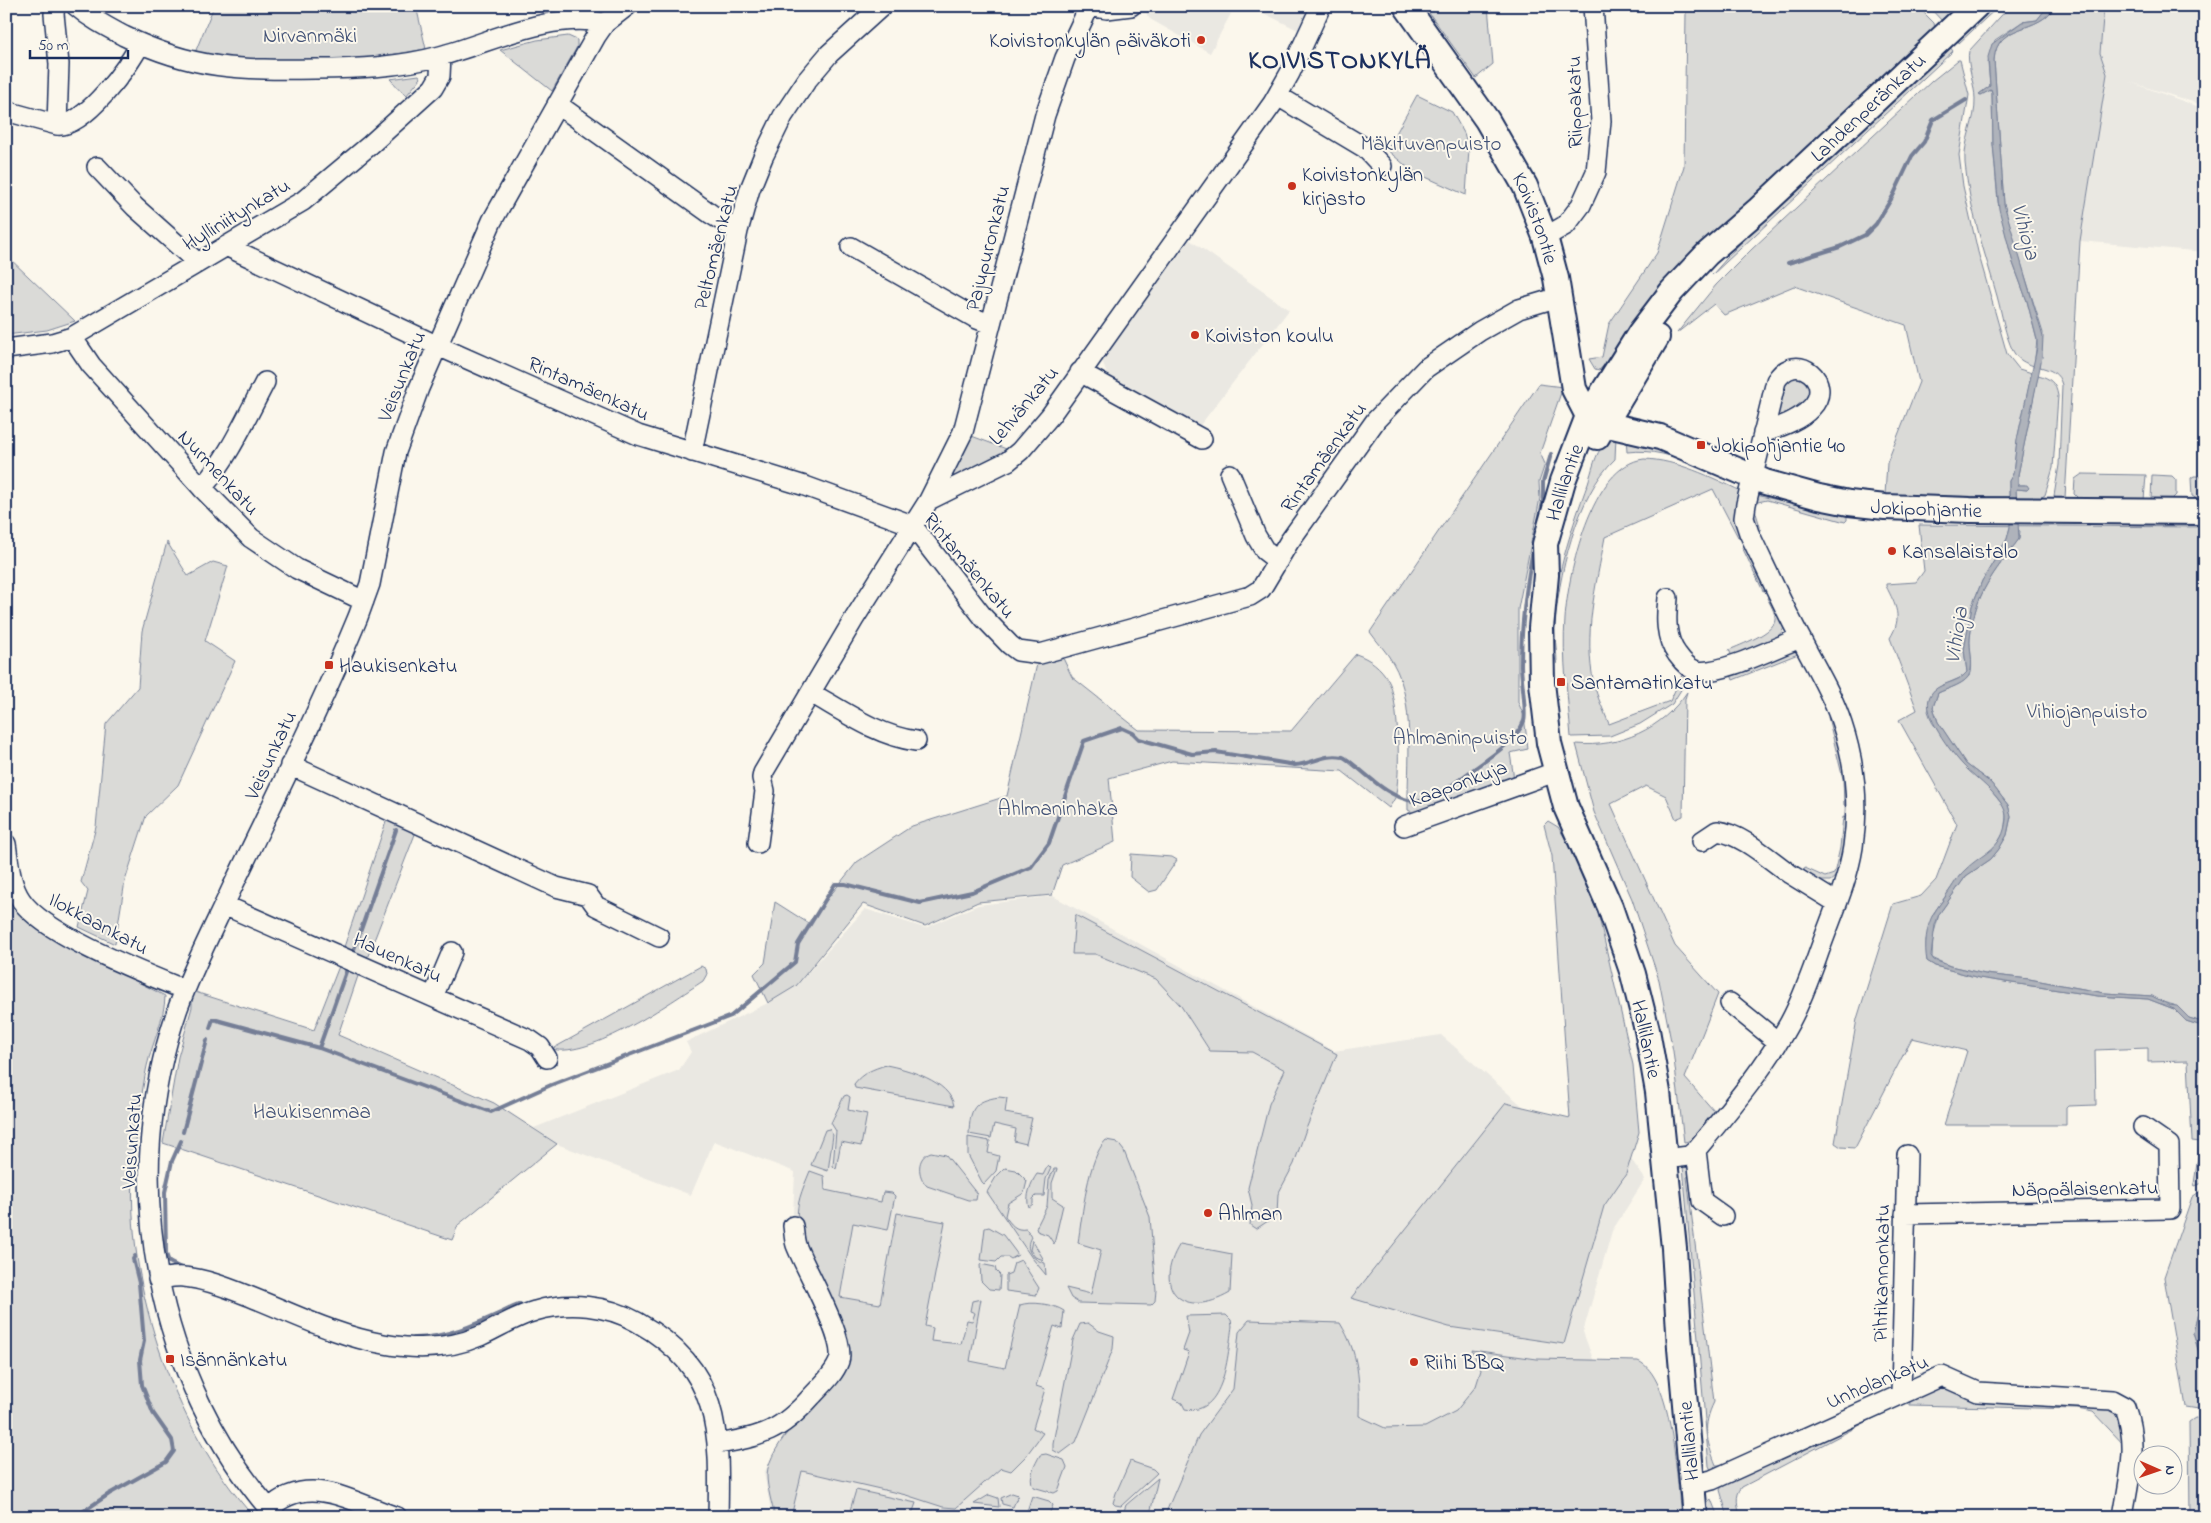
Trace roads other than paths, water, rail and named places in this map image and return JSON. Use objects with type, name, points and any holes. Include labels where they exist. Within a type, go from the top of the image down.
[{"type":"main road","name":"Koivistontie","points":[[1406,6],[1492,128],[1525,186],[1545,237],[1559,297],[1574,389],[1602,410]]},
{"type":"main road","name":"Lahdenperänkatu","points":[[1602,410],[1640,333],[1672,291],[1707,254],[1759,209],[1976,6]]},
{"type":"main road","name":"Jokipohjantie","points":[[1602,410],[1752,478],[1819,498],[1885,508],[2205,512]]},
{"type":"main road","name":"Hallilantie","points":[[1602,410],[1563,480],[1545,544],[1546,575],[1541,628],[1542,683],[1549,743],[1555,772],[1571,820],[1610,907],[1633,974],[1648,1030],[1658,1092],[1674,1248],[1680,1348],[1695,1517]]},
{"type":"street","points":[[55,6],[54,14],[59,64],[57,125]]},
{"type":"street","points":[[76,6],[96,22],[140,44],[191,62],[239,69],[362,68],[403,64],[441,56],[547,24],[587,20],[605,23],[627,6]]},
{"type":"street","name":"Peltomäenkatu","points":[[692,452],[738,231],[750,189],[763,157],[776,128],[796,96],[829,54],[882,6]]},
{"type":"street","points":[[1089,7],[1112,9],[1131,6]]},
{"type":"street","name":"Lehvänkatu","points":[[929,500],[1008,462],[1050,416],[1278,96],[1321,6]]},
{"type":"street","name":"Riippakatu","points":[[1545,237],[1566,225],[1581,205],[1596,172],[1601,121],[1594,6]]},
{"type":"street","name":"Pajupuronkatu","points":[[929,500],[963,432],[1045,115],[1065,58],[1089,7]]},
{"type":"street","name":"Veisunkatu","points":[[272,1513],[228,1453],[191,1383],[174,1338],[158,1279],[151,1236],[149,1194],[151,1137],[161,1069],[185,990],[350,637],[364,602],[374,566],[396,452],[407,417],[492,221],[557,104],[605,23]]},
{"type":"street","points":[[6,111],[62,126],[74,122],[108,90],[134,58],[140,44]]},
{"type":"street","name":"Hylliniitynkatu","points":[[6,349],[52,343],[72,337],[303,200],[394,124],[433,88],[440,76],[441,56]]},
{"type":"street","points":[[1278,96],[1366,148],[1382,166]]},
{"type":"street","points":[[557,104],[711,214],[738,231]]},
{"type":"street","points":[[97,167],[135,207],[198,263]]},
{"type":"street","name":"Rintamäenkatu","points":[[226,246],[438,346],[638,435],[805,486],[912,525],[984,618],[1018,651],[1033,654],[1069,647],[1250,596],[1262,589],[1278,561],[1376,420],[1426,368],[1480,331],[1519,309],[1559,297]]},
{"type":"street","points":[[851,247],[977,319],[990,324]]},
{"type":"street","name":"Nurmenkatu","points":[[72,337],[91,365],[241,529],[272,554],[297,569],[364,602]]},
{"type":"street","points":[[1080,372],[1202,439]]},
{"type":"street","points":[[202,488],[215,473],[226,455],[265,382]]},
{"type":"street","points":[[1665,1159],[1689,1156],[1696,1150],[1744,1092],[1778,1042],[1800,1002],[1836,903],[1853,848],[1856,817],[1855,783],[1842,724],[1829,691],[1800,638],[1745,523],[1744,513],[1764,434]]},
{"type":"street","points":[[1230,474],[1256,536],[1265,551],[1278,561]]},
{"type":"street","points":[[758,843],[764,810],[765,791],[762,778],[763,773],[912,525],[929,500]]},
{"type":"street","points":[[1668,598],[1667,626],[1674,651],[1683,662],[1696,671],[1722,669],[1800,638]]},
{"type":"street","points":[[811,693],[887,734],[916,742]]},
{"type":"street","points":[[290,765],[556,886],[588,895],[596,906],[658,937]]},
{"type":"street","name":"Kaaponkuja","points":[[1404,826],[1555,772]]},
{"type":"street","points":[[1702,840],[1710,833],[1717,831],[1730,836],[1763,853],[1836,903]]},
{"type":"street","name":"Ilokkaankatu","points":[[6,844],[14,884],[20,899],[30,911],[81,943],[127,966],[185,990]]},
{"type":"street","name":"Hauenkatu","points":[[224,905],[530,1040],[540,1047],[547,1058]]},
{"type":"street","points":[[433,997],[452,952]]},
{"type":"street","points":[[1730,1003],[1778,1042]]},
{"type":"street","name":"Näppälaisenkatu","points":[[1905,1214],[2170,1210],[2169,1145],[2143,1126]]},
{"type":"street","points":[[1696,1150],[1702,1201],[1723,1216]]},
{"type":"street","name":"Pihtikannonkatu","points":[[1901,1393],[1907,1155]]},
{"type":"street","points":[[718,1444],[762,1435],[782,1425],[808,1400],[839,1362],[841,1347],[837,1335],[796,1243],[793,1226]]},
{"type":"street","points":[[158,1279],[182,1276],[220,1285],[344,1334],[383,1344],[415,1348],[466,1342],[535,1311],[557,1307],[577,1306],[616,1312],[648,1328],[674,1346],[684,1356],[705,1391],[718,1444],[718,1517]]},
{"type":"street","name":"Unholankatu","points":[[1692,1485],[1712,1480],[1942,1376],[1978,1392],[2112,1400],[2125,1407],[2132,1425],[2133,1452],[2123,1517]]},
{"type":"street","points":[[272,1513],[279,1500],[290,1495],[313,1490],[331,1493],[397,1517]]},
{"type":"waterway","points":[[380,57],[400,55]]},
{"type":"waterway","points":[[1788,263],[1840,247],[1865,235],[1876,224],[1893,196],[1912,156],[1924,142],[1933,120],[1966,100]]},
{"type":"waterway","points":[[1538,525],[1543,502],[1543,482],[1551,454]]},
{"type":"waterway","points":[[210,1028],[213,1019],[319,1048],[491,1112],[551,1085],[731,1016],[795,962],[798,944],[835,884],[845,884],[920,903],[972,892],[1031,867],[1049,843],[1084,741],[1122,728],[1133,733],[1139,739],[1192,754],[1216,752],[1295,765],[1330,756],[1343,757],[1390,793],[1413,801],[1433,797],[1446,790],[1506,745],[1514,737],[1524,721],[1525,711],[1521,665],[1522,635],[1526,590],[1534,545]]},
{"type":"waterway","points":[[352,955],[396,830]]},
{"type":"waterway","points":[[319,1048],[348,966]]},
{"type":"waterway","points":[[183,1132],[207,1040]]},
{"type":"waterway","points":[[181,1141],[172,1161],[165,1192],[166,1254],[169,1262],[181,1268]]},
{"type":"waterway","points":[[75,1517],[109,1494],[166,1462],[174,1451],[172,1440],[153,1413],[142,1385],[140,1360],[144,1341],[139,1283],[133,1259],[135,1256]]},
{"type":"waterway","points":[[414,1338],[442,1335],[455,1331],[520,1304]]},
{"type":"place","name":"Koivistonkylän päiväkoti","points":[[1201,40]]},
{"type":"place","name":"Koivistonkylän kirjasto","points":[[1292,186]]},
{"type":"place","name":"Koiviston koulu","points":[[1195,335]]},
{"type":"place","name":"Jokipohjantie 40","points":[[1701,445]]},
{"type":"place","name":"Kansalaistalo","points":[[1892,551]]},
{"type":"place","name":"Haukisenkatu","points":[[329,665]]},
{"type":"place","name":"Santamatinkatu","points":[[1561,682]]},
{"type":"place","name":"Ahlman","points":[[1208,1213]]},
{"type":"place","name":"Isännänkatu","points":[[170,1359]]},
{"type":"place","name":"Riihi BBQ","points":[[1414,1362]]},
{"type":"district","name":"KOIVISTONKYLÄ","points":[[1340,59]]},
{"type":"park label","name":"Nirvanmäki","points":[[310,35]]},
{"type":"park label","name":"Mäkituvanpuisto","points":[[1431,143]]},
{"type":"park label","name":"Vihiojanpuisto","points":[[2087,711]]},
{"type":"park label","name":"Ahlmaninpuisto","points":[[1460,737]]},
{"type":"park label","name":"Ahlmaninhaka","points":[[1058,808]]},
{"type":"park label","name":"Haukisenmaa","points":[[312,1111]]},
{"type":"water label","name":"Vihioja","points":[[2027,231]]},
{"type":"water label","name":"Vihioja","points":[[1955,635]]}]
